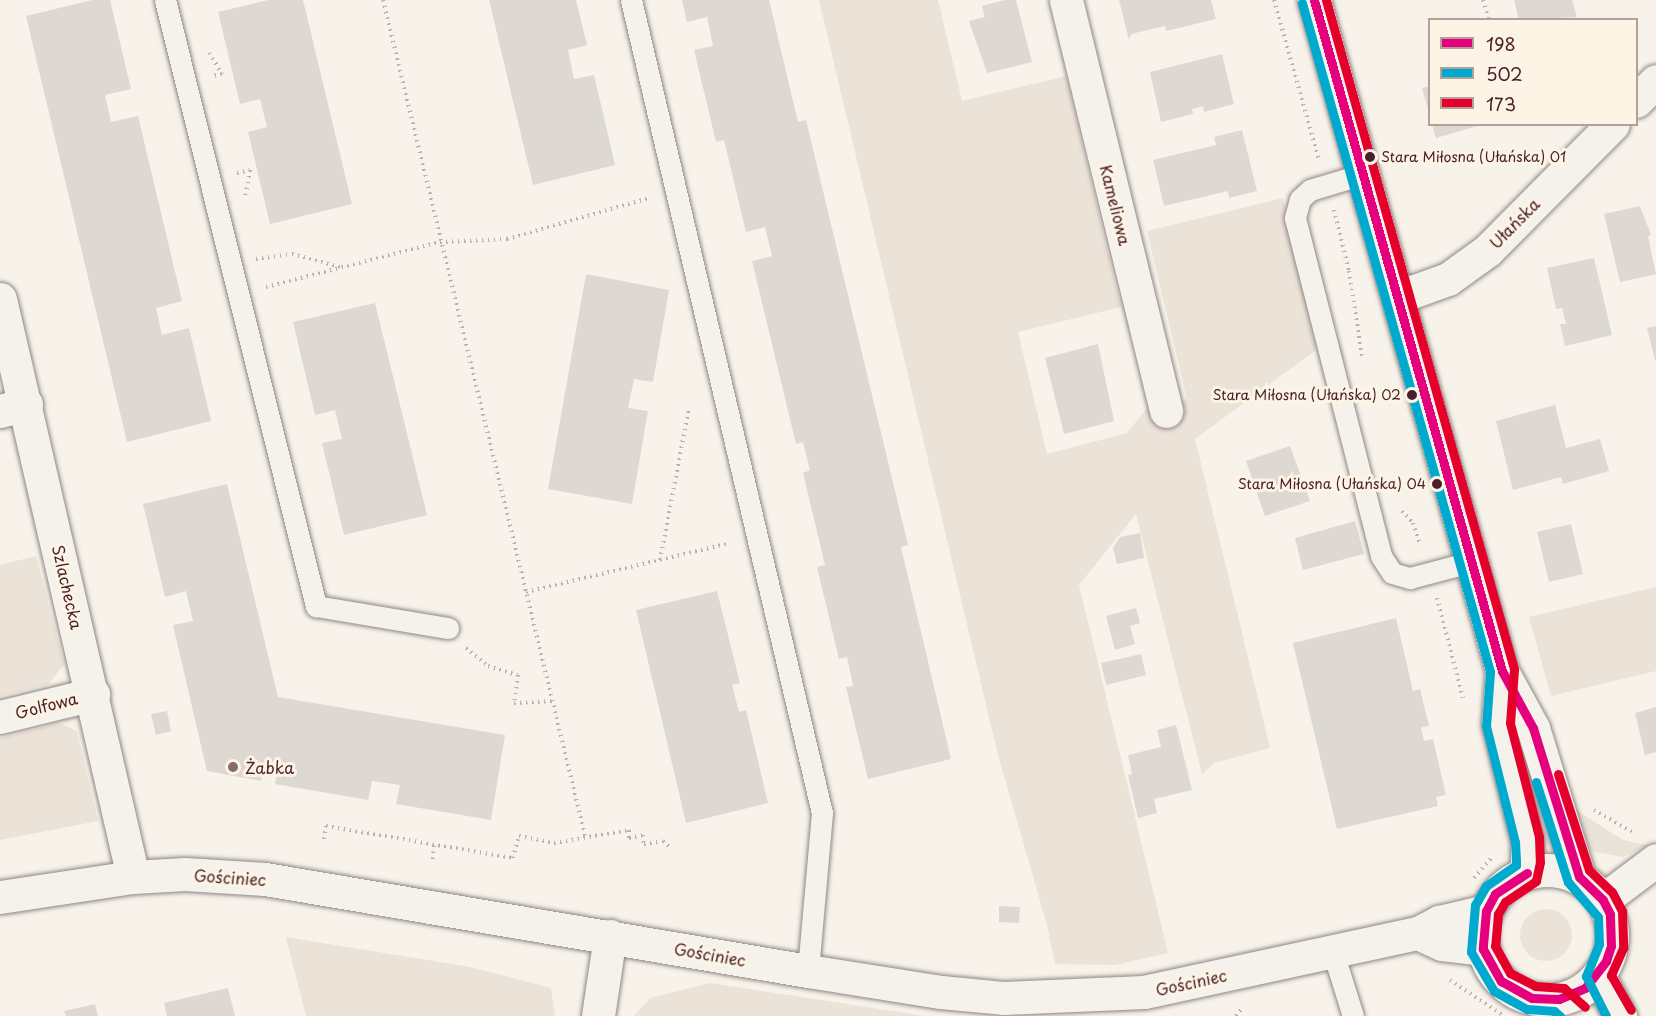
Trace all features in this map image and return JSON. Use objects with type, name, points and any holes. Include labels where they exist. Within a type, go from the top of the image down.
[{"type":"street","name":"Kameliowa","points":[[1066,0],[1166,411]]},
{"type":"street","points":[[1314,0],[1474,561],[1502,671],[1533,728],[1579,877]]},
{"type":"street","name":"Ułańska","points":[[1398,297],[1448,279],[1488,250],[1611,126]]},
{"type":"street","name":"Szlachecka","points":[[0,299],[13,408],[93,694],[133,877]]},
{"type":"street","points":[[1502,671],[1498,724],[1527,840],[1527,873]]},
{"type":"street","name":"Golfowa","points":[[0,717],[93,694]]},
{"type":"street","points":[[1603,900],[1648,847]]},
{"type":"street","points":[[1557,871],[1579,877],[1603,900],[1610,914],[1612,938],[1598,975],[1568,1008],[1533,998],[1501,981],[1483,950],[1486,911],[1496,894],[1510,880],[1527,873],[1557,871]]},
{"type":"street","name":"Gościniec","points":[[0,897],[133,877],[185,874],[274,880],[808,971],[941,992],[1003,998],[1083,997],[1144,992],[1332,949],[1418,933],[1439,922],[1486,911]]},
{"type":"street","points":[[1418,933],[1442,944],[1483,950]]},
{"type":"street","points":[[598,1016],[610,936]]},
{"type":"street","points":[[1598,975],[1620,1016]]},
{"type":"lane","points":[[165,0],[316,606],[448,628]]},
{"type":"lane","points":[[631,0],[822,813],[808,971]]},
{"type":"lane","points":[[1363,174],[1326,184],[1300,200],[1296,224],[1381,556],[1398,576],[1410,578],[1474,561]]},
{"type":"lane","points":[[1332,949],[1353,1016]]},
{"type":"path","points":[[383,0],[586,840]]},
{"type":"path","points":[[1274,0],[1347,259],[1363,360]]},
{"type":"path","points":[[1483,0],[1488,18]]},
{"type":"path","points":[[239,294],[440,242],[507,239],[675,191]]},
{"type":"path","points":[[232,266],[292,254],[340,267]]},
{"type":"path","points":[[660,560],[688,408]]},
{"type":"path","points":[[1400,505],[1403,516],[1413,523],[1430,574],[1464,702]]},
{"type":"path","points":[[526,592],[757,537]]},
{"type":"path","points":[[448,628],[469,652],[488,666],[518,675],[514,703],[552,701]]},
{"type":"path","points":[[1590,807],[1628,831],[1648,847]]},
{"type":"path","points":[[324,839],[326,826],[425,845],[434,843],[513,858],[519,836],[554,843],[586,840],[629,830],[629,838],[644,835],[644,844],[663,841],[670,847]]},
{"type":"path","points":[[433,859],[434,843]]},
{"type":"path","points":[[1451,981],[1504,1016]]},
{"type":"shaded area","points":[[819,0],[938,0],[962,101],[1066,76],[1121,307],[1018,332],[1047,454],[1127,433],[1146,409],[1187,399],[1147,231],[1283,198],[1316,350],[1195,439],[1270,748],[1214,763],[1202,774],[1136,514],[1079,585],[1168,953],[1115,965],[1055,964],[1047,925],[997,751]]},
{"type":"shaded area","points":[[36,556],[64,664],[49,684],[0,696],[0,565]]},
{"type":"shaded area","points":[[1656,587],[1656,671],[1551,696],[1529,617]]},
{"type":"shaded area","points":[[60,723],[77,731],[98,821],[0,840],[0,738]]},
{"type":"shaded area","points":[[1570,806],[1623,840],[1648,845],[1623,857],[1595,852],[1586,845]]},
{"type":"shaded area","points":[[1541,909],[1551,909],[1560,913],[1568,921],[1572,935],[1568,949],[1560,957],[1551,961],[1541,961],[1532,957],[1524,949],[1520,940],[1520,930],[1524,921],[1532,913]]},
{"type":"shaded area","points":[[286,937],[470,967],[551,988],[555,1016],[306,1016]]},
{"type":"shaded area","points":[[710,983],[926,1016],[634,1016],[650,998]]},
{"type":"building","points":[[92,0],[110,0],[131,89],[105,95],[111,122],[138,116],[182,301],[156,308],[162,335],[189,328],[211,421],[127,442],[26,16]]},
{"type":"building","points":[[268,0],[303,0],[352,204],[270,224],[248,132],[267,127],[260,99],[240,104],[218,12]]},
{"type":"building","points":[[489,0],[576,0],[587,45],[568,50],[574,79],[594,75],[615,165],[533,185]]},
{"type":"building","points":[[682,0],[769,0],[798,122],[806,120],[908,545],[901,547],[951,759],[868,779],[846,687],[853,686],[847,657],[839,659],[817,567],[825,565],[803,473],[810,470],[803,442],[796,444],[752,261],[772,256],[765,227],[746,232],[724,140],[716,142],[694,50],[713,46],[707,17],[687,22]]},
{"type":"building","points":[[1005,0],[1016,0],[1032,62],[987,73],[969,21],[985,17],[982,6]]},
{"type":"building","points":[[1119,0],[1211,0],[1216,19],[1166,31],[1165,26],[1131,34],[1129,40]]},
{"type":"building","points":[[1514,0],[1572,0],[1577,17],[1558,18],[1518,18]]},
{"type":"building","points":[[1222,54],[1234,104],[1204,112],[1203,106],[1192,109],[1193,114],[1161,122],[1150,72]]},
{"type":"building","points":[[1428,86],[1428,109],[1422,88]]},
{"type":"building","points":[[1433,126],[1478,126],[1436,138]]},
{"type":"building","points":[[1242,130],[1257,191],[1229,198],[1228,191],[1164,206],[1153,160],[1216,145],[1214,137]]},
{"type":"building","points":[[1640,206],[1651,235],[1648,236],[1656,274],[1620,282],[1604,214]]},
{"type":"building","points":[[1594,258],[1612,335],[1565,346],[1560,324],[1566,324],[1562,308],[1556,309],[1547,268]]},
{"type":"building","points":[[586,274],[669,290],[653,382],[634,379],[628,408],[648,411],[632,504],[548,489]]},
{"type":"building","points":[[375,303],[427,515],[344,535],[322,443],[342,439],[335,410],[315,415],[293,322]]},
{"type":"building","points":[[1656,326],[1656,360],[1655,360],[1647,328]]},
{"type":"building","points":[[1098,344],[1114,421],[1064,434],[1045,358]]},
{"type":"building","points":[[1555,405],[1566,448],[1600,439],[1609,471],[1563,484],[1561,477],[1513,490],[1496,421]]},
{"type":"building","points":[[1290,446],[1310,501],[1265,516],[1246,461]]},
{"type":"building","points":[[227,484],[278,697],[505,735],[491,820],[396,804],[400,785],[372,781],[368,800],[275,784],[277,773],[262,776],[261,781],[207,771],[173,625],[193,621],[186,591],[165,597],[143,504]]},
{"type":"building","points":[[1355,521],[1364,554],[1303,570],[1295,538]]},
{"type":"building","points":[[1571,524],[1583,574],[1549,582],[1537,532]]},
{"type":"building","points":[[1140,533],[1144,558],[1117,564],[1113,548],[1120,537]]},
{"type":"building","points":[[717,591],[740,683],[732,685],[739,712],[746,710],[768,803],[686,823],[636,610]]},
{"type":"building","points":[[1136,608],[1140,623],[1130,626],[1135,644],[1115,650],[1106,616]]},
{"type":"building","points":[[1396,618],[1413,691],[1420,689],[1429,726],[1421,727],[1424,741],[1433,739],[1446,795],[1436,797],[1438,806],[1337,829],[1293,643]]},
{"type":"building","points":[[1141,654],[1146,675],[1106,685],[1101,663]]},
{"type":"building","points":[[1656,707],[1656,752],[1645,755],[1635,713]]},
{"type":"building","points":[[167,711],[171,731],[156,735],[151,714]]},
{"type":"building","points":[[1176,725],[1192,790],[1154,799],[1157,813],[1138,818],[1128,775],[1132,774],[1128,755],[1161,747],[1157,730]]},
{"type":"building","points":[[999,906],[1020,907],[1019,923],[999,922]]},
{"type":"building","points":[[228,988],[235,1016],[167,1016],[164,1003]]},
{"type":"building","points":[[95,1004],[98,1016],[66,1016],[64,1011]]},
{"type":"transit line","name":"198","points":[[1314,0],[1502,671],[1533,728],[1579,877]]},
{"type":"transit line","name":"173","points":[[1326,0],[1514,669],[1510,723],[1539,837],[1540,862],[1536,881],[1505,902],[1498,914],[1495,946],[1510,973],[1535,986],[1564,988],[1585,1007]]},
{"type":"transit line","name":"502","points":[[1302,3],[1490,672],[1486,726],[1515,842],[1516,865],[1486,886],[1475,905],[1471,952],[1494,991],[1527,1009],[1554,1011],[1560,1016]]},
{"type":"transit line","name":"173","points":[[1558,774],[1589,870],[1612,892],[1622,911],[1623,948],[1611,975],[1631,1010]]},
{"type":"transit line","name":"502","points":[[1536,782],[1568,882],[1598,917],[1599,944],[1586,976],[1606,1016]]},
{"type":"transit line","name":"198","points":[[1527,873],[1495,894],[1486,911],[1483,949],[1501,981],[1532,998],[1559,999],[1585,988],[1606,961],[1611,946],[1610,914],[1603,900],[1579,877]]},
{"type":"place","name":"Stara Miłosna (Ułańska) 01","points":[[1370,157]]},
{"type":"place","name":"Stara Miłosna (Ułańska) 02","points":[[1412,395]]},
{"type":"place","name":"Stara Miłosna (Ułańska) 04","points":[[1437,484]]},
{"type":"place","name":"Żabka","points":[[233,767]]}]
